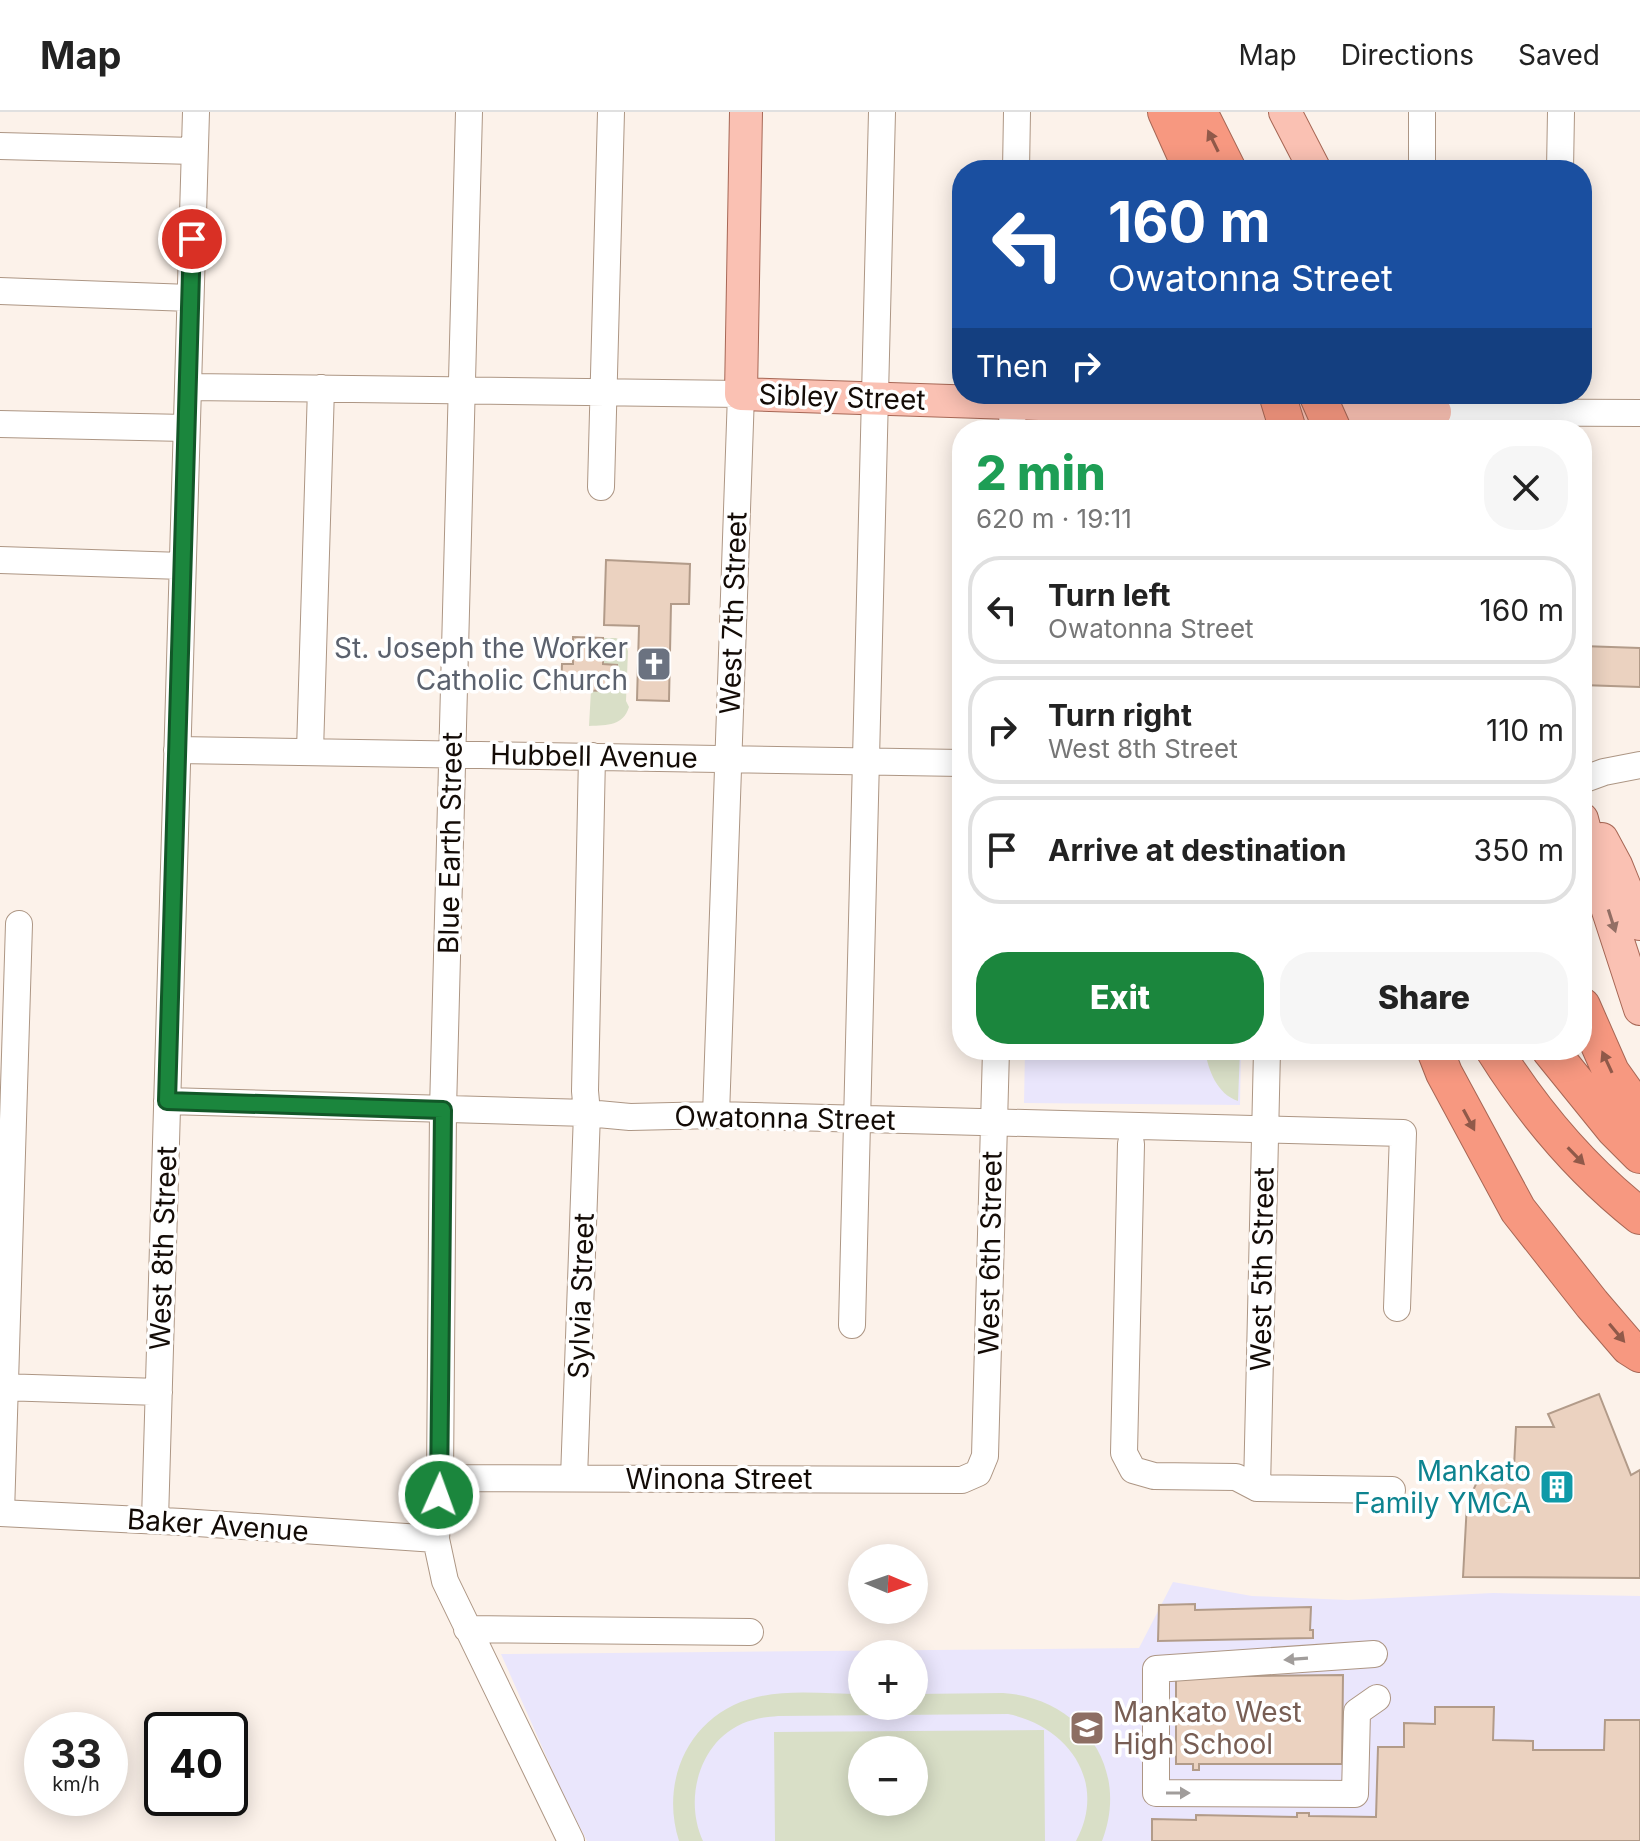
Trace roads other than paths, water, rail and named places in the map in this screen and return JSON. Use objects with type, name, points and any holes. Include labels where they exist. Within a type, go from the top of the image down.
[{"type":"highway","points":[[1166,112],[1188,160]]},
{"type":"highway","points":[[1199,112],[1223,160]]},
{"type":"highway","points":[[1294,404],[1313,415]]},
{"type":"highway","points":[[1592,1029],[1611,1072],[1640,1113]]},
{"type":"highway","points":[[1439,1060],[1518,1210],[1592,1304],[1629,1347],[1640,1354]]},
{"type":"highway","points":[[1501,1060],[1530,1104],[1569,1148],[1640,1216]]},
{"type":"highway","points":[[1558,1060],[1614,1129],[1640,1155]]},
{"type":"main road","name":"West 7th Street","points":[[741,394],[746,112]]},
{"type":"main road","points":[[1285,112],[1310,160]]},
{"type":"main road","name":"Sibley Street","points":[[741,394],[874,398],[1012,409],[1150,410],[1241,420],[1434,412]]},
{"type":"main road","points":[[1313,415],[1337,420]]},
{"type":"main road","points":[[1592,820],[1616,865],[1640,924]]},
{"type":"main road","points":[[1592,858],[1640,1009]]},
{"type":"street","name":"West 8th Street","points":[[155,1520],[196,112]]},
{"type":"street","name":"Blue Earth Street","points":[[469,112],[443,1110],[440,1478],[436,1539],[445,1581],[571,1841]]},
{"type":"street","points":[[601,487],[611,112]]},
{"type":"street","points":[[852,1325],[882,112]]},
{"type":"street","points":[[1016,160],[1017,112]]},
{"type":"street","points":[[1422,112],[1422,160]]},
{"type":"street","points":[[1560,160],[1561,112]]},
{"type":"street","points":[[0,146],[194,151]]},
{"type":"street","points":[[0,291],[190,298]]},
{"type":"street","name":"Sibley Street","points":[[188,387],[741,394]]},
{"type":"street","points":[[310,751],[321,388]]},
{"type":"street","name":"West 7th Street","points":[[716,1115],[741,394]]},
{"type":"street","name":"Sibley Street","points":[[1434,412],[1640,413]]},
{"type":"street","points":[[0,424],[186,428]]},
{"type":"street","points":[[0,560],[182,566]]},
{"type":"street","name":"Hubbell Avenue","points":[[177,750],[952,763]]},
{"type":"street","name":"Sylvia Street","points":[[574,1478],[587,1113],[592,756]]},
{"type":"street","points":[[1592,776],[1640,765]]},
{"type":"street","points":[[1,1513],[2,1387],[19,924]]},
{"type":"street","name":"West 6th Street","points":[[985,1456],[996,1060]]},
{"type":"street","name":"West 5th Street","points":[[1257,1488],[1267,1060]]},
{"type":"street","name":"Owatonna Street","points":[[167,1101],[587,1113],[630,1117],[716,1115],[1403,1133],[1397,1308]]},
{"type":"street","points":[[1131,1144],[1124,1453],[1133,1470],[1154,1476],[1236,1477],[1257,1488],[1392,1490]]},
{"type":"street","points":[[2,1387],[159,1392]]},
{"type":"street","name":"Winona Street","points":[[440,1478],[962,1480],[978,1473],[985,1456]]},
{"type":"street","name":"Baker Avenue","points":[[1,1513],[436,1539]]},
{"type":"street","points":[[467,1629],[750,1632]]},
{"type":"street","points":[[1374,1654],[1156,1669],[1156,1793],[1355,1794],[1357,1712],[1377,1698]]},
{"type":"place","name":"St. Joseph the Worker Catholic Church","points":[[654,664]]},
{"type":"place","name":"Mankato Family YMCA","points":[[1557,1487]]},
{"type":"place","name":"Mankato West High School","points":[[1087,1728]]}]
